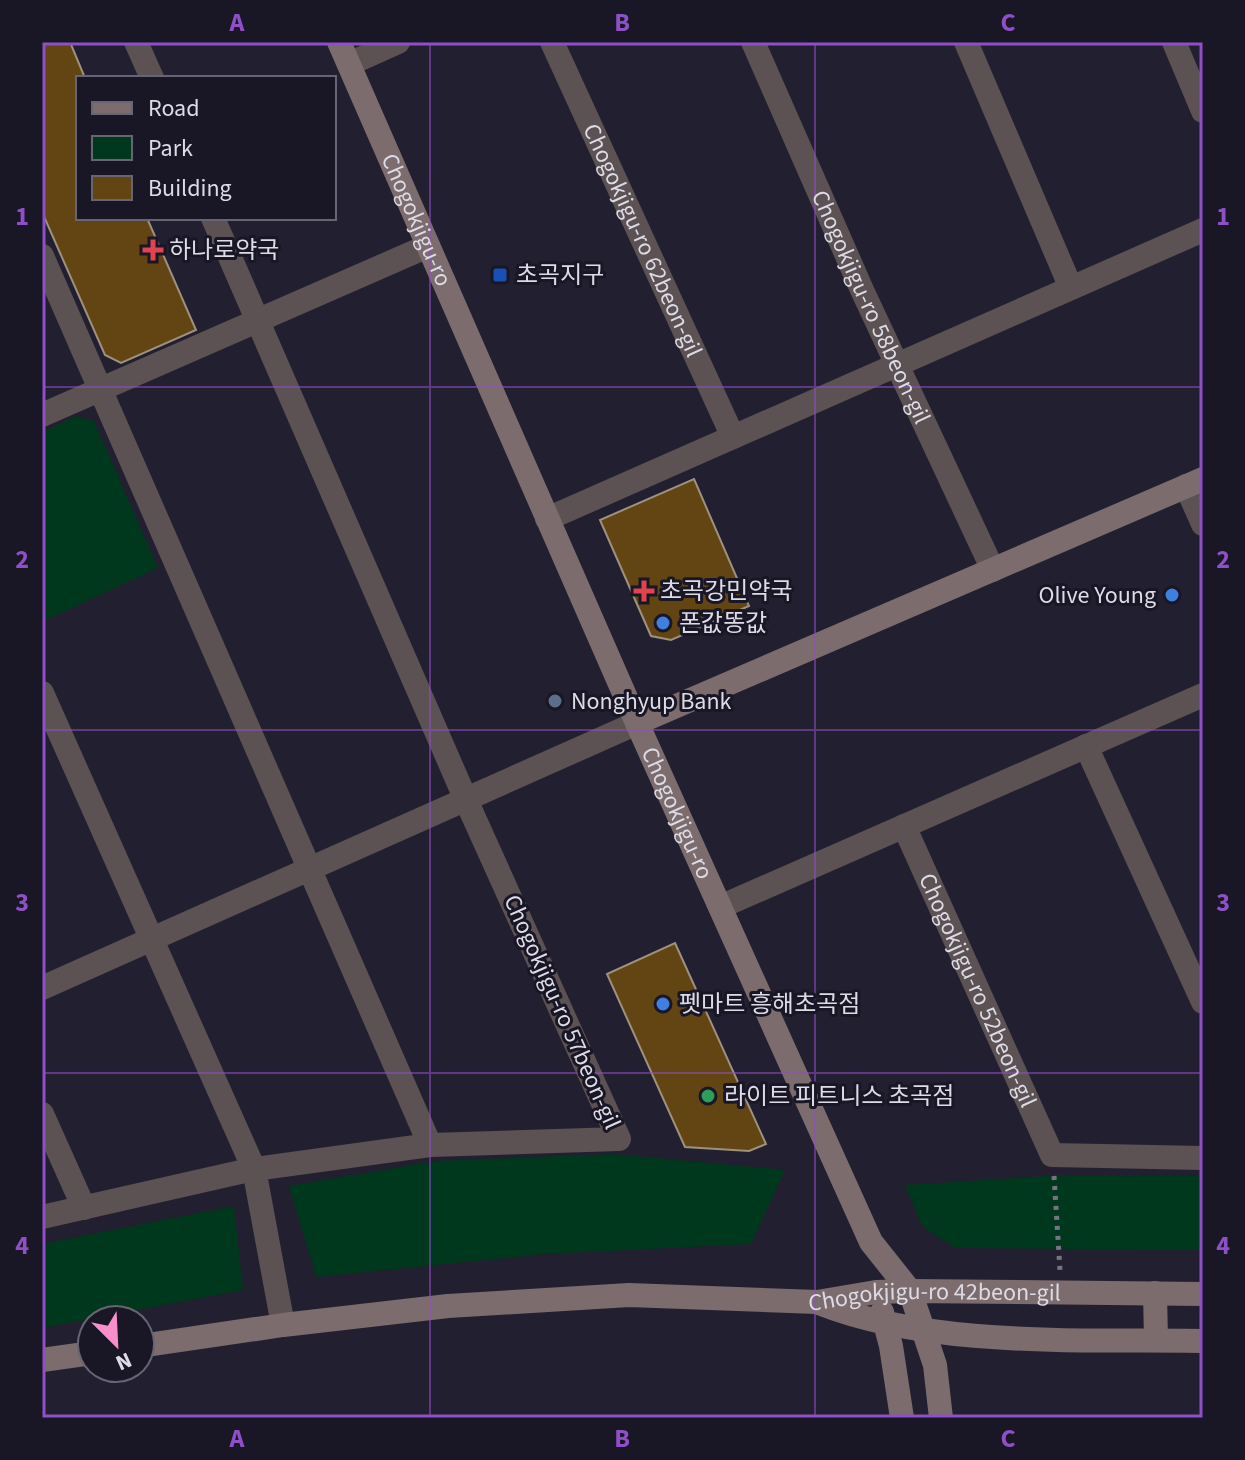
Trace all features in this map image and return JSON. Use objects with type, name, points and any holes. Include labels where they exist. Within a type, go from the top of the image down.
[{"type":"street","points":[[136,42],[151,76]]},
{"type":"street","points":[[344,53],[398,42]]},
{"type":"street","name":"Chogokjigu-ro 62beon-gil","points":[[552,42],[733,437]]},
{"type":"street","name":"Chogokjigu-ro 58beon-gil","points":[[753,42],[897,365],[993,570]]},
{"type":"street","points":[[966,42],[1071,288]]},
{"type":"street","points":[[1174,42],[1203,111]]},
{"type":"street","name":"Chogokjigu-ro","points":[[344,53],[637,723],[875,1250],[876,1292],[886,1324],[902,1418]]},
{"type":"street","name":"Chogokjigu-ro 57beon-gil","points":[[42,1217],[254,1169],[430,1145],[619,1139],[466,800],[214,220]]},
{"type":"street","points":[[547,519],[1203,230]]},
{"type":"street","points":[[42,415],[428,246]]},
{"type":"street","points":[[42,256],[430,1145]]},
{"type":"street","points":[[42,988],[637,723],[1195,483],[1203,524]]},
{"type":"street","points":[[42,693],[254,1169],[283,1325]]},
{"type":"street","points":[[720,907],[1203,695]]},
{"type":"street","points":[[1086,746],[1203,1002]]},
{"type":"street","name":"Chogokjigu-ro 52beon-gil","points":[[904,826],[1052,1155]]},
{"type":"street","points":[[42,1114],[84,1208]]},
{"type":"street","points":[[1052,1155],[1203,1158]]},
{"type":"street","points":[[875,1250],[910,1291],[935,1365],[941,1418]]},
{"type":"street","name":"Chogokjigu-ro 42beon-gil","points":[[817,1302],[876,1292],[910,1291],[1203,1294]]},
{"type":"street","points":[[1155,1293],[1156,1340]]},
{"type":"street","points":[[156,1344],[448,1306],[629,1295],[817,1302]]},
{"type":"street","name":"Chogokjigu-ro 42beon-gil","points":[[817,1302],[886,1324],[992,1337],[1203,1341]]},
{"type":"street","points":[[42,1360],[76,1355]]},
{"type":"path","points":[[1052,1155],[1062,1292]]},
{"type":"green space","points":[[76,416],[94,421],[158,568],[42,622],[42,432]]},
{"type":"green space","points":[[613,1154],[785,1170],[751,1244],[545,1254],[316,1277],[289,1186],[436,1161]]},
{"type":"green space","points":[[1064,1175],[1203,1176],[1203,1250],[955,1248],[922,1226],[905,1185]]},
{"type":"green space","points":[[234,1206],[243,1290],[156,1306],[156,1304],[76,1304],[76,1322],[42,1328],[42,1244]]},
{"type":"building","points":[[42,42],[70,42],[84,76],[76,76],[76,220],[148,220],[196,330],[121,363],[105,355],[42,212]]},
{"type":"building","points":[[694,479],[749,606],[671,640],[651,636],[600,520]]},
{"type":"building","points":[[675,943],[766,1144],[749,1151],[685,1147],[607,974]]},
{"type":"place","name":"하나로약국","points":[[153,250]]},
{"type":"place","name":"초곡지구","points":[[500,275]]},
{"type":"place","name":"초곡강민약국","points":[[644,591]]},
{"type":"place","name":"Olive Young","points":[[1172,595]]},
{"type":"place","name":"폰값똥값","points":[[663,623]]},
{"type":"place","name":"Nonghyup Bank","points":[[555,701]]},
{"type":"place","name":"펫마트 흥해초곡점","points":[[663,1004]]},
{"type":"place","name":"라이트 피트니스 초곡점","points":[[708,1096]]}]
